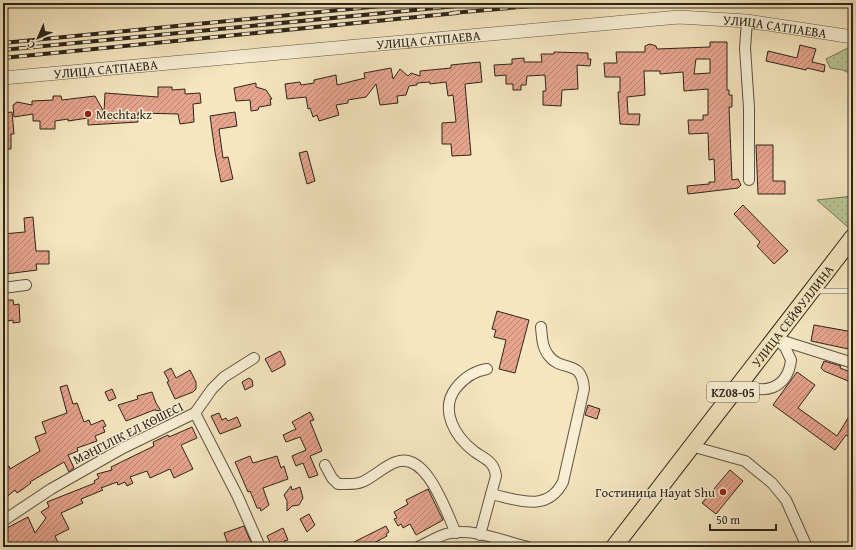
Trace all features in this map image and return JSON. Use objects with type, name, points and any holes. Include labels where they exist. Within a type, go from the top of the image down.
[{"type":"main road","name":"УЛИЦА СЕЙФУЛЛИНА","points":[[614,547],[853,237]]},
{"type":"street","name":"УЛИЦА САТПАЕВА","points":[[3,78],[679,17],[746,21],[853,37]]},
{"type":"street","points":[[746,21],[745,48],[749,108],[749,180]]},
{"type":"street","points":[[3,288],[26,285]]},
{"type":"street","points":[[491,494],[529,503],[542,501],[552,497],[558,492],[563,482],[584,390],[583,381],[582,376],[576,369],[550,358],[543,345],[541,327]]},
{"type":"street","points":[[775,338],[853,363]]},
{"type":"street","points":[[741,382],[750,388],[762,390],[773,388],[787,374],[791,360],[785,347],[775,338]]},
{"type":"street","name":"МӘҢГІЛІК ЕЛ КӨШЕСІ","points":[[3,520],[51,489],[123,448],[195,413],[212,389],[224,377],[254,358]]},
{"type":"street","points":[[480,535],[496,476],[495,469],[488,459],[474,451],[465,442],[455,429],[448,411],[453,392],[460,383],[476,370],[487,369]]},
{"type":"street","points":[[195,413],[238,497],[260,547]]},
{"type":"street","points":[[691,446],[745,461],[772,483],[786,500],[807,547]]},
{"type":"street","points":[[325,466],[332,478],[338,484],[344,484],[362,482],[396,462],[404,461],[418,465],[429,477],[456,533]]},
{"type":"street","points":[[418,547],[446,534],[456,533],[480,535],[528,547]]},
{"type":"lane","points":[[812,291],[853,291]]},
{"type":"green space","points":[[848,48],[853,50],[853,75],[843,70],[830,68],[826,59]]},
{"type":"green space","points":[[853,196],[853,223],[849,228],[817,200]]},
{"type":"building","points":[[710,42],[727,42],[727,90],[729,90],[729,95],[732,95],[732,107],[729,107],[732,180],[738,179],[741,185],[738,188],[688,194],[687,186],[715,182],[714,159],[709,160],[708,133],[689,134],[688,120],[703,120],[703,115],[708,115],[708,89],[684,91],[683,72],[660,74],[660,71],[644,71],[645,95],[627,97],[628,114],[640,114],[639,125],[620,124],[618,92],[620,92],[620,77],[605,77],[604,63],[617,63],[616,52],[645,52],[645,46],[650,44],[656,46],[657,49],[710,47]],"holes":[[[696,59],[710,59],[710,73],[694,74]]]},
{"type":"building","points":[[800,45],[816,49],[812,62],[825,65],[824,72],[807,68],[806,70],[766,61],[768,51],[797,58]]},
{"type":"building","points":[[554,52],[588,53],[588,59],[591,59],[590,66],[577,65],[578,89],[562,90],[561,106],[543,105],[543,91],[546,91],[545,75],[527,76],[526,85],[521,85],[521,90],[513,90],[513,84],[506,84],[506,75],[495,76],[494,65],[512,64],[512,59],[524,58],[524,62],[542,62],[541,54],[554,54]]},
{"type":"building","points":[[480,62],[482,82],[465,84],[471,155],[452,156],[451,144],[442,144],[442,123],[456,122],[453,95],[448,96],[446,82],[430,84],[430,82],[417,83],[417,85],[409,86],[406,95],[397,96],[398,103],[380,105],[376,84],[366,97],[348,100],[348,103],[336,105],[339,115],[319,121],[317,115],[313,117],[310,108],[308,109],[306,97],[287,99],[285,84],[300,82],[301,85],[314,83],[314,80],[336,75],[337,85],[365,78],[364,73],[391,68],[393,79],[400,69],[408,76],[411,73],[420,76],[420,71],[451,68],[451,65]]},
{"type":"building","points":[[256,83],[256,87],[266,90],[272,99],[270,99],[271,105],[259,107],[258,110],[251,111],[250,100],[236,101],[234,88]]},
{"type":"building","points":[[158,87],[172,87],[172,90],[185,89],[185,94],[200,93],[201,103],[193,104],[194,122],[180,124],[178,114],[138,113],[138,122],[88,125],[88,118],[68,121],[68,119],[55,121],[55,129],[40,129],[40,121],[33,121],[33,114],[14,117],[13,105],[17,102],[32,105],[32,101],[53,100],[53,96],[61,96],[62,100],[95,96],[104,112],[105,93],[158,97]]},
{"type":"building","points":[[12,112],[14,134],[11,134],[11,149],[4,149],[3,113]]},
{"type":"building","points":[[235,112],[237,126],[219,129],[223,158],[228,157],[233,179],[221,182],[210,116]]},
{"type":"building","points":[[756,145],[773,145],[773,181],[785,181],[785,194],[758,194]]},
{"type":"building","points":[[307,151],[315,181],[307,184],[299,153]]},
{"type":"building","points":[[743,205],[788,251],[774,264],[757,246],[760,242],[734,214]]},
{"type":"building","points":[[33,217],[36,251],[49,251],[49,264],[36,264],[37,270],[6,274],[5,268],[3,268],[3,234],[25,232],[24,218]]},
{"type":"building","points":[[4,300],[13,300],[14,305],[19,304],[20,322],[13,323],[13,320],[8,321],[7,318],[4,318]]},
{"type":"building","points":[[497,311],[529,320],[515,373],[499,369],[506,340],[494,337],[496,330],[492,329]]},
{"type":"building","points":[[814,325],[853,332],[853,350],[811,341]]},
{"type":"building","points":[[280,351],[285,361],[285,365],[272,372],[265,359]]},
{"type":"building","points":[[824,361],[841,366],[840,368],[853,373],[853,383],[824,371],[821,368]]},
{"type":"building","points":[[171,368],[176,378],[190,370],[196,382],[196,389],[193,392],[175,399],[167,382],[169,381],[164,372]]},
{"type":"building","points":[[797,372],[815,385],[798,408],[837,436],[853,410],[853,434],[850,432],[848,436],[846,435],[835,450],[773,405]]},
{"type":"building","points":[[249,378],[252,380],[253,386],[245,390],[242,382]]},
{"type":"building","points":[[67,385],[73,404],[77,403],[84,422],[89,420],[91,425],[103,420],[106,426],[103,427],[105,432],[95,436],[97,441],[77,448],[78,451],[68,455],[74,468],[69,472],[64,462],[30,482],[31,483],[17,493],[15,490],[3,500],[3,470],[9,466],[10,469],[40,451],[35,437],[46,433],[42,422],[67,413],[60,387]]},
{"type":"building","points":[[112,389],[116,398],[109,401],[105,392]]},
{"type":"building","points":[[152,392],[161,411],[154,410],[126,421],[118,405],[138,399],[137,396]]},
{"type":"building","points":[[588,405],[600,409],[597,419],[585,415]]},
{"type":"building","points":[[310,412],[314,420],[310,421],[322,451],[310,456],[318,475],[309,478],[303,463],[296,466],[292,456],[306,450],[300,437],[286,442],[283,435],[296,429],[292,422]]},
{"type":"building","points":[[219,413],[222,420],[226,418],[228,421],[237,417],[241,426],[220,434],[211,416]]},
{"type":"building","points":[[192,427],[197,438],[181,445],[193,469],[174,478],[170,469],[150,478],[147,471],[130,477],[133,483],[127,486],[125,482],[118,485],[117,482],[101,488],[103,490],[81,499],[83,503],[61,513],[69,529],[55,536],[60,547],[34,547],[32,542],[23,547],[3,547],[3,530],[28,517],[35,533],[46,518],[41,512],[49,507],[47,502],[95,483],[94,481],[99,478],[97,474],[112,470],[111,467],[154,446],[153,442]]},
{"type":"building","points":[[250,456],[253,463],[277,456],[281,468],[284,466],[288,479],[263,488],[269,505],[261,511],[260,508],[257,508],[250,491],[248,492],[235,462]]},
{"type":"building","name":"Гостиница Hayat Shu","points":[[730,470],[743,481],[716,514],[702,503]]},
{"type":"building","points":[[291,486],[292,490],[300,487],[303,498],[299,505],[292,506],[287,511],[287,501],[284,495]]},
{"type":"building","points":[[428,489],[443,520],[416,535],[410,524],[403,528],[401,524],[398,526],[394,519],[397,518],[394,512],[408,504],[406,500]]},
{"type":"building","points":[[309,514],[315,525],[307,532],[300,519]]},
{"type":"building","points":[[244,526],[253,547],[229,547],[224,533]]},
{"type":"building","points":[[386,526],[389,532],[386,534],[387,536],[374,543],[376,547],[357,547],[354,542]]},
{"type":"building","points":[[283,528],[288,540],[284,541],[286,545],[272,547],[267,536]]},
{"type":"railway","points":[[3,7],[37,3]]},
{"type":"railway","points":[[3,43],[411,3]]},
{"type":"railway","points":[[3,50],[487,3]]},
{"type":"railway","points":[[452,13],[566,3]]},
{"type":"railway","points":[[3,58],[457,13]]},
{"type":"place","name":"Mechta.kz","points":[[88,114]]},
{"type":"place","name":"Гостиница Hayat Shu","points":[[723,492]]}]
